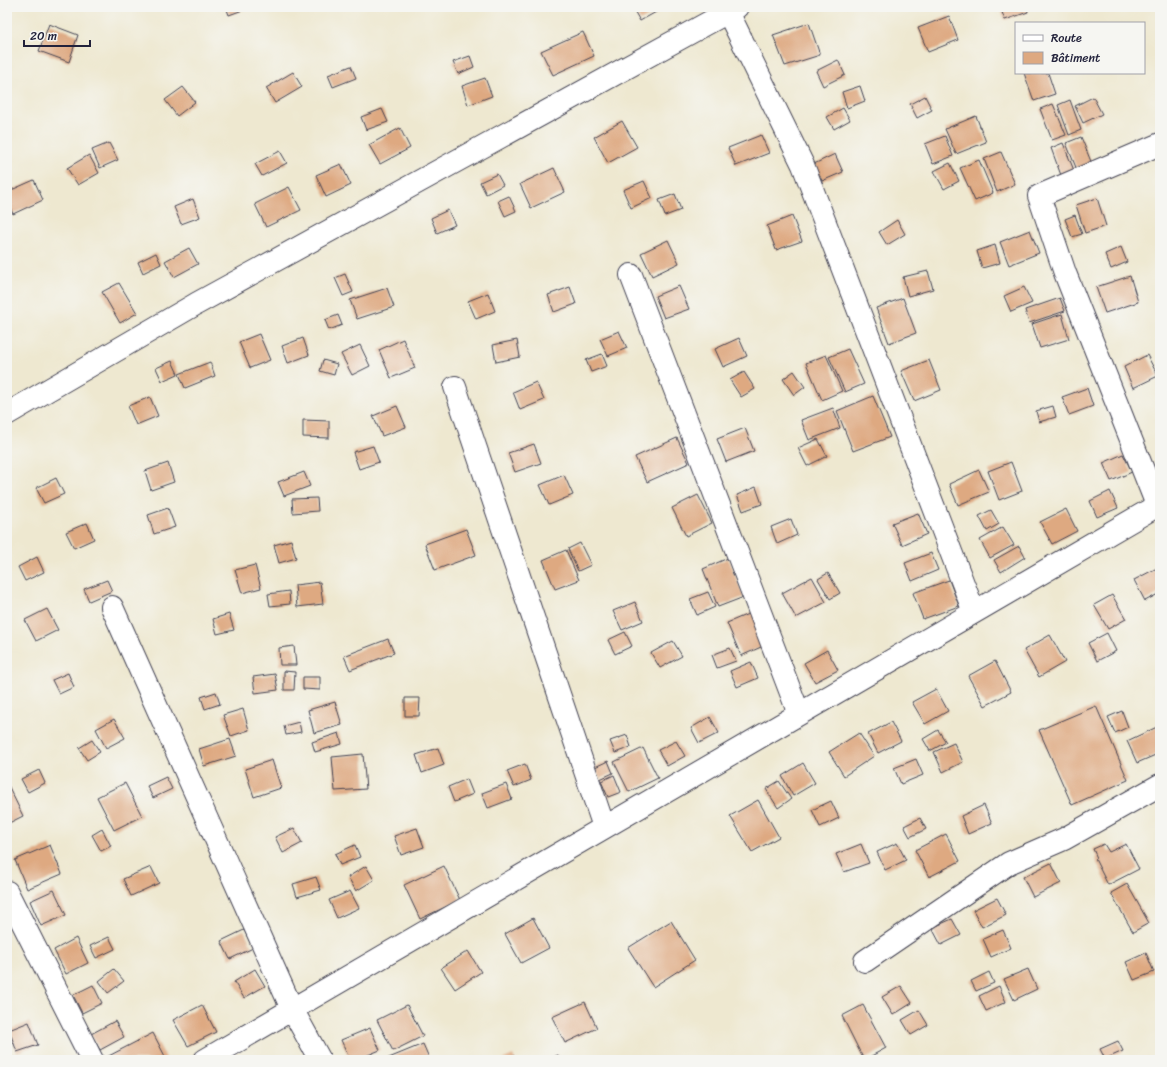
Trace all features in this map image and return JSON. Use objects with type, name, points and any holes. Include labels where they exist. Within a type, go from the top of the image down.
[{"type":"street","points":[[7,414],[196,304],[733,9],[803,165],[974,612]]},
{"type":"street","points":[[205,1060],[1159,504],[1065,273],[1039,196],[1160,144]]},
{"type":"street","points":[[631,275],[799,714]]},
{"type":"street","points":[[455,387],[604,827]]},
{"type":"street","points":[[112,607],[292,1010],[320,1060]]},
{"type":"street","points":[[865,961],[1010,863],[1064,839],[1160,785]]},
{"type":"street","points":[[7,892],[92,1060]]},
{"type":"building","points":[[226,7],[251,7],[229,15]]},
{"type":"building","points":[[632,7],[665,7],[640,21]]},
{"type":"building","points":[[1000,7],[1027,7],[1028,12],[1005,20]]},
{"type":"building","points":[[949,16],[958,40],[928,52],[918,28]]},
{"type":"building","points":[[809,23],[820,55],[785,66],[773,35]]},
{"type":"building","points":[[49,24],[78,35],[69,62],[39,51]]},
{"type":"building","points":[[583,32],[594,56],[553,75],[541,51]]},
{"type":"building","points":[[470,56],[474,67],[458,74],[453,62]]},
{"type":"building","points":[[838,60],[845,75],[823,86],[816,71]]},
{"type":"building","points":[[351,66],[356,78],[333,87],[328,75]]},
{"type":"building","points":[[293,72],[302,87],[275,103],[266,88]]},
{"type":"building","points":[[1024,74],[1048,74],[1055,94],[1034,101]]},
{"type":"building","points":[[485,78],[492,96],[468,105],[462,86]]},
{"type":"building","points":[[860,86],[865,101],[847,108],[842,92]]},
{"type":"building","points":[[183,87],[195,102],[177,116],[165,100]]},
{"type":"building","points":[[925,96],[932,110],[917,118],[910,104]]},
{"type":"building","points":[[1093,97],[1102,114],[1083,123],[1075,106]]},
{"type":"building","points":[[1070,100],[1081,130],[1069,135],[1058,105]]},
{"type":"building","points":[[1053,104],[1066,135],[1052,140],[1040,109]]},
{"type":"building","points":[[843,108],[850,120],[834,129],[827,117]]},
{"type":"building","points":[[382,109],[388,122],[366,130],[361,117]]},
{"type":"building","points":[[976,116],[986,142],[956,154],[945,129]]},
{"type":"building","points":[[622,121],[637,147],[608,163],[594,137]]},
{"type":"building","points":[[400,128],[410,148],[380,164],[369,145]]},
{"type":"building","points":[[761,135],[769,153],[736,166],[728,148]]},
{"type":"building","points":[[945,136],[953,156],[933,164],[925,144]]},
{"type":"building","points":[[1081,137],[1092,164],[1077,170],[1066,143]]},
{"type":"building","points":[[109,143],[118,160],[100,168],[92,150]]},
{"type":"building","points":[[1063,143],[1075,173],[1062,178],[1051,148]]},
{"type":"building","points":[[280,151],[287,163],[262,176],[255,164]]},
{"type":"building","points":[[1001,152],[1015,184],[997,192],[984,159]]},
{"type":"building","points":[[835,154],[843,172],[822,181],[814,164]]},
{"type":"building","points":[[89,155],[99,173],[78,185],[67,168]]},
{"type":"building","points":[[979,160],[993,193],[975,201],[960,168]]},
{"type":"building","points":[[950,163],[959,181],[944,189],[934,171]]},
{"type":"building","points":[[341,164],[351,185],[326,197],[316,175]]},
{"type":"building","points":[[554,168],[565,192],[531,208],[520,184]]},
{"type":"building","points":[[497,174],[503,185],[486,194],[480,182]]},
{"type":"building","points":[[34,180],[43,200],[13,214],[7,201],[7,192]]},
{"type":"building","points":[[644,181],[652,198],[631,208],[623,190]]},
{"type":"building","points":[[289,187],[301,210],[266,227],[255,204]]},
{"type":"building","points":[[675,194],[681,210],[665,216],[659,200]]},
{"type":"building","points":[[509,196],[516,211],[505,216],[498,201]]},
{"type":"building","points":[[1097,198],[1106,226],[1085,233],[1076,205]]},
{"type":"building","points":[[193,199],[200,217],[181,224],[174,207]]},
{"type":"building","points":[[448,210],[455,225],[437,233],[431,218]]},
{"type":"building","points":[[1075,215],[1082,234],[1072,237],[1065,219]]},
{"type":"building","points":[[792,216],[802,241],[776,250],[767,226]]},
{"type":"building","points":[[897,220],[905,234],[887,245],[879,232]]},
{"type":"building","points":[[1030,230],[1039,253],[1009,265],[1000,242]]},
{"type":"building","points":[[668,240],[679,263],[652,276],[641,253]]},
{"type":"building","points":[[995,245],[1000,263],[982,268],[977,251]]},
{"type":"building","points":[[1121,247],[1127,262],[1111,269],[1105,254]]},
{"type":"building","points":[[189,248],[198,264],[174,277],[165,261]]},
{"type":"building","points":[[156,253],[161,264],[143,273],[138,262]]},
{"type":"building","points":[[928,271],[933,289],[908,296],[903,277]]},
{"type":"building","points":[[345,274],[353,292],[343,296],[335,278]]},
{"type":"building","points":[[1130,276],[1138,302],[1105,313],[1096,287]]},
{"type":"building","points":[[119,283],[137,313],[120,323],[102,292]]},
{"type":"building","points":[[679,286],[689,309],[664,318],[655,296]]},
{"type":"building","points":[[570,287],[576,304],[554,312],[548,295]]},
{"type":"building","points":[[1024,287],[1032,303],[1011,312],[1004,296]]},
{"type":"building","points":[[387,288],[394,307],[357,319],[350,300]]},
{"type":"building","points":[[488,293],[495,311],[476,319],[468,301]]},
{"type":"building","points":[[903,298],[916,333],[889,343],[876,308]]},
{"type":"building","points":[[1060,298],[1065,311],[1029,323],[1025,310]]},
{"type":"building","points":[[1062,314],[1069,339],[1040,348],[1032,324]]},
{"type":"building","points":[[338,315],[342,325],[329,330],[325,320]]},
{"type":"building","points":[[619,331],[627,348],[608,356],[600,339]]},
{"type":"building","points":[[259,334],[270,360],[250,368],[239,342]]},
{"type":"building","points":[[303,338],[309,355],[288,363],[282,346]]},
{"type":"building","points":[[739,338],[747,356],[723,367],[715,349]]},
{"type":"building","points":[[403,339],[415,368],[391,378],[379,350]]},
{"type":"building","points":[[517,340],[520,357],[496,362],[493,345]]},
{"type":"building","points":[[360,345],[370,366],[352,375],[341,354]]},
{"type":"building","points":[[848,349],[864,384],[845,392],[829,357]]},
{"type":"building","points":[[602,354],[607,366],[591,372],[586,360]]},
{"type":"building","points":[[826,355],[842,391],[822,400],[806,363]]},
{"type":"building","points":[[1147,355],[1158,376],[1133,388],[1124,367]]},
{"type":"building","points":[[323,360],[337,364],[334,375],[320,371]]},
{"type":"building","points":[[929,360],[941,390],[914,401],[901,371]]},
{"type":"building","points":[[172,361],[178,374],[162,381],[156,368]]},
{"type":"building","points":[[210,362],[215,376],[185,388],[179,374]]},
{"type":"building","points":[[794,371],[805,387],[794,395],[783,379]]},
{"type":"building","points":[[744,372],[755,389],[741,397],[730,380]]},
{"type":"building","points":[[536,382],[544,400],[520,410],[513,392]]},
{"type":"building","points":[[1087,388],[1093,406],[1069,415],[1062,397]]},
{"type":"building","points":[[873,396],[890,437],[853,451],[837,411]]},
{"type":"building","points":[[150,397],[158,416],[136,425],[128,406]]},
{"type":"building","points":[[397,406],[406,427],[382,436],[373,416]]},
{"type":"building","points":[[1053,406],[1056,417],[1039,422],[1036,411]]},
{"type":"building","points":[[833,408],[840,428],[809,440],[801,420]]},
{"type":"building","points":[[303,420],[329,421],[329,438],[303,437]]},
{"type":"building","points":[[745,428],[754,451],[726,462],[717,439]]},
{"type":"building","points":[[677,438],[689,463],[647,482],[635,457]]},
{"type":"building","points":[[818,439],[827,456],[807,466],[798,448]]},
{"type":"building","points":[[534,444],[541,463],[515,472],[508,453]]},
{"type":"building","points":[[373,446],[379,462],[359,469],[353,452]]},
{"type":"building","points":[[1123,454],[1132,472],[1111,481],[1103,463]]},
{"type":"building","points":[[1011,462],[1022,491],[999,500],[988,471]]},
{"type":"building","points":[[168,463],[174,482],[151,490],[145,471]]},
{"type":"building","points":[[979,470],[989,492],[958,505],[949,484]]},
{"type":"building","points":[[304,472],[310,486],[284,496],[278,482]]},
{"type":"building","points":[[564,475],[573,495],[549,505],[540,485]]},
{"type":"building","points":[[56,478],[64,494],[44,503],[36,488]]},
{"type":"building","points":[[756,487],[762,504],[743,511],[737,495]]},
{"type":"building","points":[[1110,491],[1118,508],[1097,517],[1090,501]]},
{"type":"building","points":[[698,495],[712,523],[686,536],[672,508]]},
{"type":"building","points":[[317,498],[318,511],[293,513],[292,499]]},
{"type":"building","points":[[168,508],[175,527],[154,534],[148,515]]},
{"type":"building","points":[[1066,509],[1077,531],[1052,544],[1040,522]]},
{"type":"building","points":[[991,510],[999,524],[987,531],[979,516]]},
{"type":"building","points":[[918,513],[927,534],[902,545],[892,523]]},
{"type":"building","points":[[791,519],[797,535],[777,544],[771,527]]},
{"type":"building","points":[[87,523],[94,539],[74,548],[66,532]]},
{"type":"building","points":[[1003,527],[1014,545],[990,558],[980,540]]},
{"type":"building","points":[[466,529],[476,555],[435,570],[425,544]]},
{"type":"building","points":[[291,540],[296,558],[279,563],[274,545]]},
{"type":"building","points":[[580,543],[591,565],[578,571],[568,549]]},
{"type":"building","points":[[1019,546],[1025,557],[1001,572],[994,560]]},
{"type":"building","points":[[566,550],[579,580],[555,589],[543,560]]},
{"type":"building","points":[[931,553],[938,570],[912,581],[905,563]]},
{"type":"building","points":[[37,557],[44,572],[25,581],[18,567]]},
{"type":"building","points":[[728,558],[744,597],[718,607],[703,569]]},
{"type":"building","points":[[255,565],[261,588],[242,593],[235,570]]},
{"type":"building","points":[[1159,567],[1160,593],[1145,601],[1134,580]]},
{"type":"building","points":[[828,573],[840,593],[830,599],[818,579]]},
{"type":"building","points":[[812,577],[826,602],[796,618],[782,593]]},
{"type":"building","points":[[107,580],[112,591],[89,601],[84,589]]},
{"type":"building","points":[[949,580],[959,606],[923,619],[913,593]]},
{"type":"building","points":[[320,582],[323,604],[297,607],[295,585]]},
{"type":"building","points":[[289,591],[290,604],[270,606],[268,594]]},
{"type":"building","points":[[708,592],[715,607],[697,615],[690,599]]},
{"type":"building","points":[[1112,595],[1126,619],[1108,629],[1094,605]]},
{"type":"building","points":[[635,602],[643,621],[622,630],[613,611]]},
{"type":"building","points":[[47,609],[58,630],[36,641],[25,620]]},
{"type":"building","points":[[755,611],[770,643],[741,656],[727,623]]},
{"type":"building","points":[[229,614],[234,630],[217,634],[213,619]]},
{"type":"building","points":[[625,632],[632,646],[615,654],[608,640]]},
{"type":"building","points":[[1107,633],[1116,651],[1097,661],[1088,643]]},
{"type":"building","points":[[1050,635],[1065,662],[1039,677],[1024,650]]},
{"type":"building","points":[[388,639],[394,653],[350,670],[344,656]]},
{"type":"building","points":[[673,641],[682,656],[660,668],[651,653]]},
{"type":"building","points":[[294,646],[296,665],[280,665],[279,648]]},
{"type":"building","points":[[730,648],[736,661],[717,668],[712,655]]},
{"type":"building","points":[[827,650],[838,670],[815,682],[804,663]]},
{"type":"building","points":[[995,661],[1011,692],[985,706],[968,676]]},
{"type":"building","points":[[751,662],[758,678],[737,687],[730,671]]},
{"type":"building","points":[[284,671],[295,672],[294,690],[284,690]]},
{"type":"building","points":[[68,673],[74,687],[59,694],[52,680]]},
{"type":"building","points":[[275,674],[278,690],[255,693],[253,677]]},
{"type":"building","points":[[303,677],[320,677],[320,690],[303,689]]},
{"type":"building","points":[[936,689],[948,711],[925,724],[912,702]]},
{"type":"building","points":[[216,692],[220,704],[205,709],[201,697]]},
{"type":"building","points":[[405,698],[420,698],[419,716],[405,716]]},
{"type":"building","points":[[335,702],[342,725],[314,733],[308,710]]},
{"type":"building","points":[[1096,706],[1128,780],[1072,805],[1039,730]]},
{"type":"building","points":[[243,709],[249,730],[231,736],[223,715]]},
{"type":"building","points":[[1122,711],[1128,727],[1115,733],[1108,717]]},
{"type":"building","points":[[710,717],[719,733],[699,743],[691,728]]},
{"type":"building","points":[[114,719],[125,738],[106,748],[96,729]]},
{"type":"building","points":[[299,722],[301,732],[286,735],[284,726]]},
{"type":"building","points":[[891,722],[901,741],[878,753],[868,734]]},
{"type":"building","points":[[1157,727],[1160,733],[1160,753],[1137,763],[1127,741]]},
{"type":"building","points":[[938,730],[946,742],[930,751],[923,739]]},
{"type":"building","points":[[339,733],[342,744],[315,752],[312,742]]},
{"type":"building","points":[[859,733],[874,756],[844,776],[829,752]]},
{"type":"building","points":[[627,735],[631,747],[615,753],[610,741]]},
{"type":"building","points":[[230,739],[236,756],[204,766],[199,749]]},
{"type":"building","points":[[92,740],[100,752],[87,760],[79,748]]},
{"type":"building","points":[[676,741],[685,756],[667,766],[658,750]]},
{"type":"building","points":[[954,743],[963,762],[943,772],[934,752]]},
{"type":"building","points":[[438,748],[444,765],[422,773],[416,755]]},
{"type":"building","points":[[643,748],[658,778],[629,792],[614,762]]},
{"type":"building","points":[[363,754],[366,789],[335,791],[332,757]]},
{"type":"building","points":[[916,759],[923,775],[901,784],[894,768]]},
{"type":"building","points":[[272,760],[281,788],[254,797],[245,769]]},
{"type":"building","points":[[608,761],[613,773],[600,779],[595,767]]},
{"type":"building","points":[[803,763],[815,783],[793,796],[782,776]]},
{"type":"building","points":[[525,764],[531,780],[514,787],[507,771]]},
{"type":"building","points":[[39,770],[45,783],[28,792],[21,779]]},
{"type":"building","points":[[614,775],[621,792],[608,797],[601,781]]},
{"type":"building","points":[[166,777],[172,789],[153,798],[147,786]]},
{"type":"building","points":[[467,779],[473,794],[454,802],[448,787]]},
{"type":"building","points":[[779,781],[791,799],[778,808],[766,789]]},
{"type":"building","points":[[7,783],[23,816],[7,824]]},
{"type":"building","points":[[125,783],[142,816],[114,830],[97,797]]},
{"type":"building","points":[[506,784],[512,799],[488,808],[482,793]]},
{"type":"building","points":[[758,800],[779,837],[752,852],[730,816]]},
{"type":"building","points":[[831,801],[839,818],[820,827],[812,810]]},
{"type":"building","points":[[984,805],[992,823],[968,834],[961,816]]},
{"type":"building","points":[[920,818],[926,829],[910,837],[904,826]]},
{"type":"building","points":[[294,828],[302,843],[283,853],[275,837]]},
{"type":"building","points":[[417,828],[424,847],[401,855],[394,836]]},
{"type":"building","points":[[102,829],[111,846],[101,851],[92,835]]},
{"type":"building","points":[[946,834],[960,861],[929,877],[915,850]]},
{"type":"building","points":[[897,843],[906,860],[885,870],[877,852]]},
{"type":"building","points":[[861,844],[869,863],[844,872],[836,854]]},
{"type":"building","points":[[1104,844],[1109,852],[1126,844],[1139,869],[1108,885],[1095,859],[1097,858],[1093,849]]},
{"type":"building","points":[[50,845],[62,874],[27,889],[15,860]]},
{"type":"building","points":[[355,845],[360,857],[340,865],[335,854]]},
{"type":"building","points":[[1051,863],[1061,883],[1033,897],[1023,877]]},
{"type":"building","points":[[366,866],[374,880],[356,891],[348,877]]},
{"type":"building","points":[[444,866],[460,900],[420,919],[404,885]]},
{"type":"building","points":[[151,867],[159,883],[131,896],[123,879]]},
{"type":"building","points":[[316,877],[321,890],[297,897],[293,884]]},
{"type":"building","points":[[1127,884],[1149,923],[1133,932],[1111,893]]},
{"type":"building","points":[[54,890],[66,915],[41,926],[30,901]]},
{"type":"building","points":[[350,891],[359,908],[337,918],[329,900]]},
{"type":"building","points":[[997,898],[1006,915],[982,927],[973,910]]},
{"type":"building","points":[[533,918],[549,948],[521,963],[505,934]]},
{"type":"building","points":[[952,919],[961,935],[941,945],[932,928]]},
{"type":"building","points":[[671,921],[695,960],[653,987],[628,948]]},
{"type":"building","points":[[244,930],[253,948],[230,959],[221,941]]},
{"type":"building","points":[[1003,930],[1011,948],[991,957],[983,939]]},
{"type":"building","points":[[109,937],[115,949],[96,958],[90,946]]},
{"type":"building","points":[[76,938],[88,963],[66,974],[54,950]]},
{"type":"building","points":[[468,951],[481,972],[455,989],[441,968]]},
{"type":"building","points":[[1146,953],[1154,972],[1134,980],[1126,962]]},
{"type":"building","points":[[114,969],[124,981],[108,993],[99,981]]},
{"type":"building","points":[[255,969],[265,986],[244,998],[234,982]]},
{"type":"building","points":[[1028,969],[1037,989],[1014,1000],[1004,979]]},
{"type":"building","points":[[989,972],[994,983],[976,991],[971,981]]},
{"type":"building","points":[[93,985],[102,1003],[82,1013],[73,995]]},
{"type":"building","points":[[901,986],[912,1003],[893,1015],[882,997]]},
{"type":"building","points":[[999,986],[1006,1002],[986,1011],[979,996]]},
{"type":"building","points":[[585,1002],[597,1028],[565,1043],[552,1017]]},
{"type":"building","points":[[202,1005],[216,1032],[188,1046],[173,1020]]},
{"type":"building","points":[[407,1005],[423,1036],[393,1051],[377,1020]]},
{"type":"building","points":[[863,1005],[886,1048],[864,1060],[842,1016]]},
{"type":"building","points":[[919,1010],[928,1025],[911,1035],[902,1020]]},
{"type":"building","points":[[115,1021],[124,1037],[100,1050],[91,1034]]},
{"type":"building","points":[[29,1022],[38,1045],[17,1052],[9,1030]]},
{"type":"building","points":[[370,1028],[380,1050],[356,1060],[350,1060],[341,1040]]},
{"type":"building","points":[[153,1033],[167,1060],[103,1059]]},
{"type":"building","points":[[1118,1041],[1123,1051],[1105,1059],[1100,1049]]},
{"type":"building","points":[[423,1044],[430,1060],[384,1060]]},
{"type":"building","points":[[513,1055],[515,1060],[502,1060]]},
{"type":"building","points":[[558,1055],[561,1060],[547,1060]]}]
